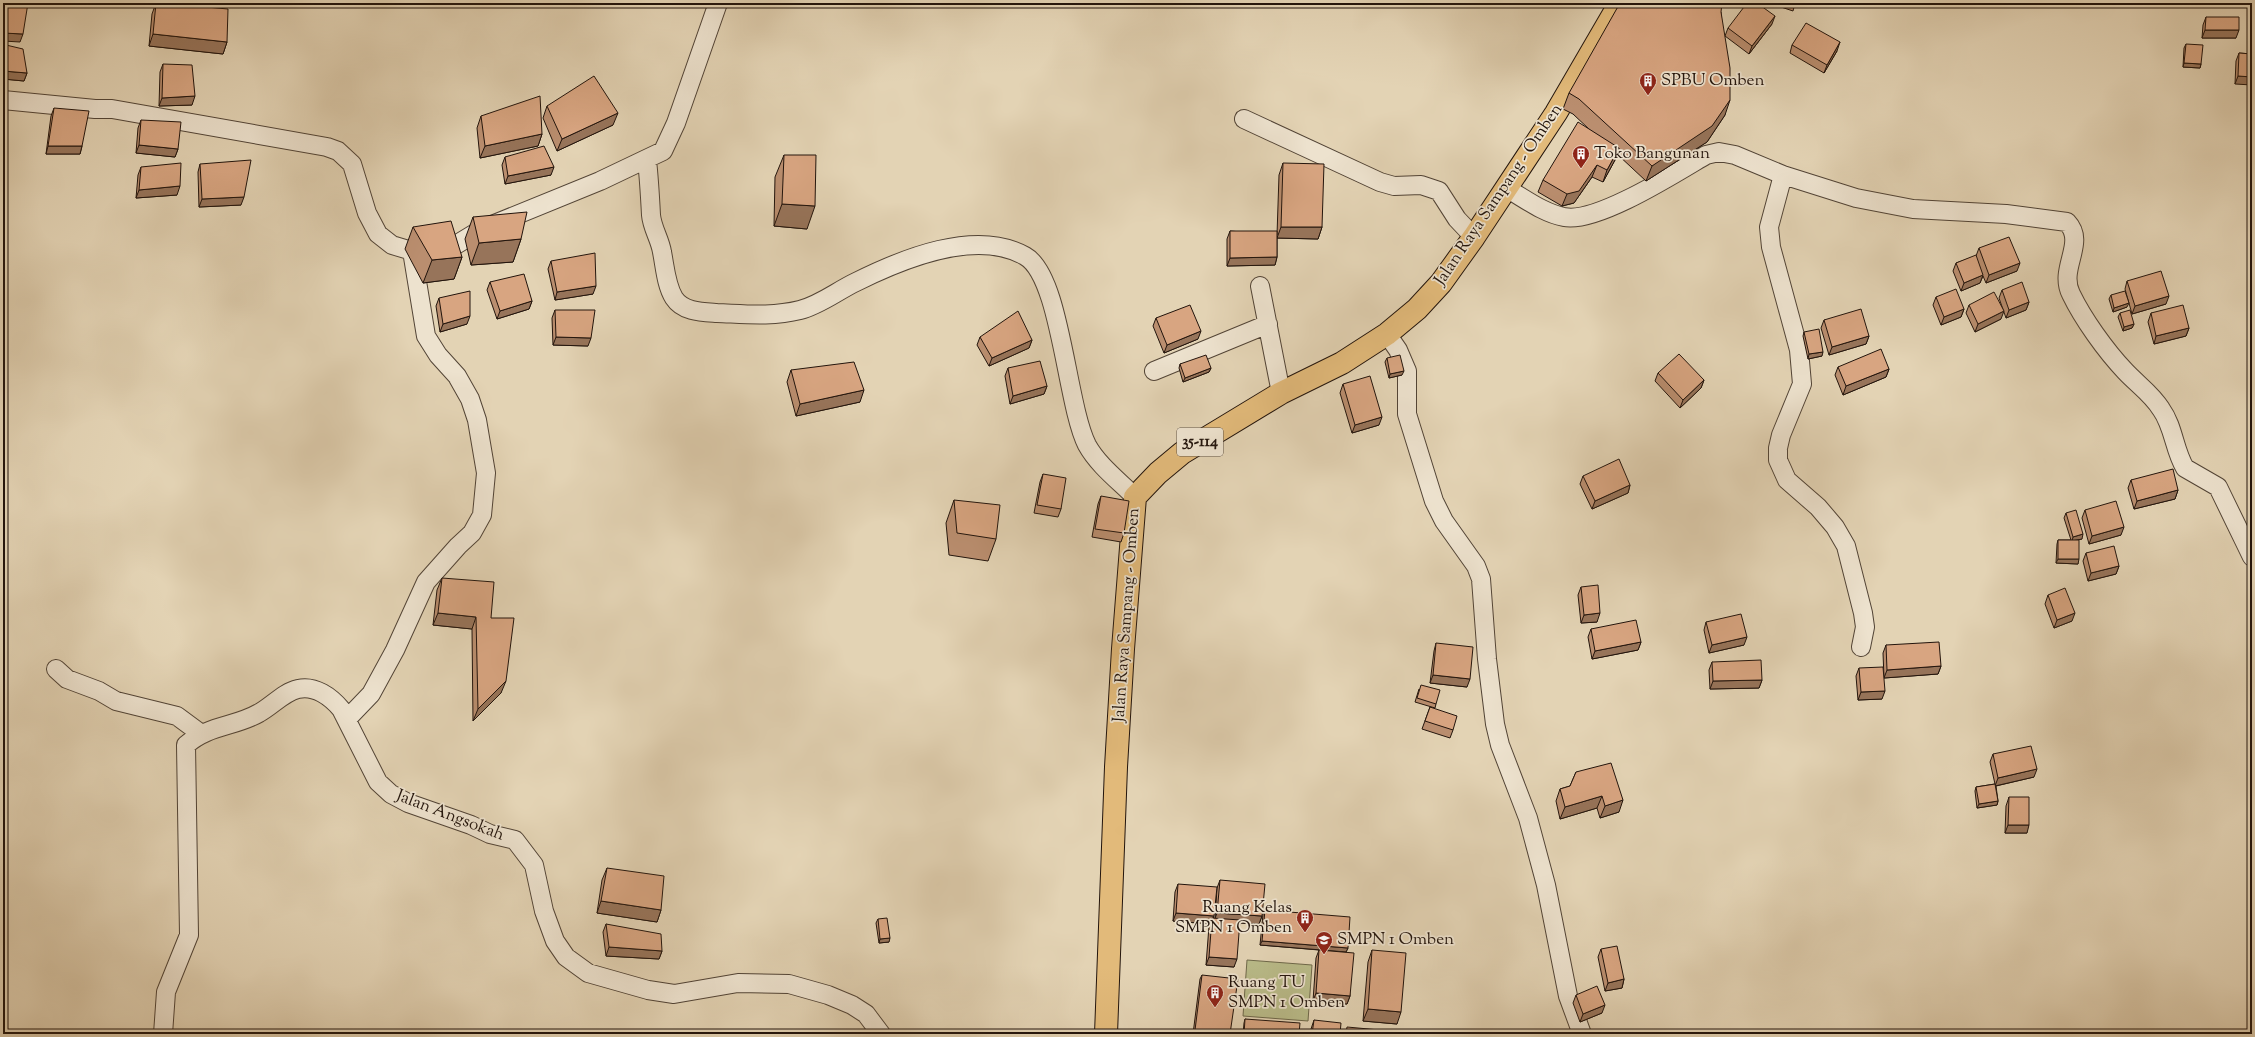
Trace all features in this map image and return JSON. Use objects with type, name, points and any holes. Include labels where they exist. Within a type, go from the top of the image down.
[{"type":"main road","name":"Jalan Raya Sampang - Omben","points":[[1106,1034],[1116,767],[1123,649],[1136,497],[1158,473],[1182,453],[1281,393],[1342,363],[1387,334],[1417,308],[1441,283],[1474,237],[1556,114],[1620,3]]},
{"type":"street","points":[[3,100],[95,109],[112,109],[327,147],[338,151],[352,164],[367,213],[378,234],[392,245],[412,251],[429,251],[454,246],[482,229],[600,181],[647,160],[663,151],[669,142],[718,3]]},
{"type":"street","points":[[1244,119],[1380,182],[1394,186],[1421,185],[1438,191],[1457,219],[1474,237]]},
{"type":"street","points":[[1506,188],[1551,213],[1575,218],[1593,213],[1632,197],[1706,155],[1719,152],[1735,155],[1783,175],[1856,198],[1913,210],[2006,214],[2067,222],[2073,229],[2075,236],[2066,274],[2070,292],[2079,309],[2124,370],[2162,409],[2185,468],[2210,480],[2223,493],[2252,557]]},
{"type":"street","points":[[647,160],[651,215],[661,244],[669,287],[674,299],[689,309],[704,312],[740,315],[770,314],[800,310],[823,301],[855,282],[890,266],[928,253],[959,246],[989,245],[1025,256],[1036,265],[1046,282],[1072,396],[1087,445],[1108,470],[1136,497]]},
{"type":"street","points":[[1783,175],[1769,227],[1771,246],[1799,350],[1802,384],[1781,435],[1778,448],[1778,460],[1787,480],[1818,506],[1836,527],[1846,546],[1863,612],[1865,628],[1861,647]]},
{"type":"street","points":[[347,719],[371,694],[396,650],[426,582],[458,546],[472,534],[482,515],[486,472],[477,420],[470,399],[457,376],[438,355],[426,336],[412,251]]},
{"type":"street","points":[[1260,286],[1281,393]]},
{"type":"street","points":[[1154,371],[1268,324]]},
{"type":"street","points":[[1387,334],[1398,350],[1407,371],[1408,414],[1434,501],[1444,522],[1476,566],[1481,579],[1485,612],[1487,659],[1495,724],[1500,745],[1528,818],[1546,885],[1568,996],[1582,1034]]},
{"type":"street","points":[[56,669],[67,679],[100,691],[116,701],[177,716],[200,733]]},
{"type":"street","name":"Jalan Angsokah","points":[[163,1034],[166,992],[189,935],[189,842],[186,745],[200,733],[258,714],[282,697],[298,689],[308,689],[323,693],[334,700],[347,719],[378,782],[391,794],[408,803],[471,825],[490,834],[514,840],[534,864],[544,911],[555,940],[566,957],[588,972],[648,990],[674,994],[738,983],[789,984],[828,995],[852,1005],[866,1014],[881,1034]]},
{"type":"green space","points":[[1247,960],[1312,965],[1308,1021],[1243,1016]]},
{"type":"building","points":[[3,3],[28,3],[23,34],[3,33]]},
{"type":"building","points":[[156,3],[228,9],[227,42],[153,34]]},
{"type":"building","name":"SPBU Omben","points":[[1620,3],[1722,3],[1721,12],[1730,68],[1730,100],[1712,126],[1652,166],[1579,99],[1569,93]]},
{"type":"building","points":[[1747,3],[1757,3],[1775,16],[1752,46],[1728,28]]},
{"type":"building","points":[[2206,17],[2239,17],[2239,30],[2205,30]]},
{"type":"building","points":[[1806,23],[1840,42],[1827,65],[1792,45]]},
{"type":"building","points":[[2186,44],[2203,45],[2201,64],[2184,63]]},
{"type":"building","points":[[6,45],[23,49],[27,73],[3,71],[3,60]]},
{"type":"building","points":[[2239,53],[2252,54],[2252,77],[2238,76]]},
{"type":"building","points":[[163,64],[192,65],[195,96],[162,98]]},
{"type":"building","points":[[594,76],[618,113],[562,139],[547,106]]},
{"type":"building","points":[[540,96],[542,134],[485,146],[481,116]]},
{"type":"building","points":[[54,108],[89,111],[82,146],[48,146]]},
{"type":"building","points":[[141,120],[181,122],[178,149],[139,145]]},
{"type":"building","name":"Toko Bangunan","points":[[1578,122],[1619,148],[1607,170],[1597,165],[1579,191],[1567,194],[1543,180]]},
{"type":"building","points":[[544,146],[554,167],[508,176],[505,157]]},
{"type":"building","points":[[784,155],[816,155],[815,206],[782,204]]},
{"type":"building","points":[[251,160],[244,197],[202,199],[200,164]]},
{"type":"building","points":[[181,163],[180,186],[139,190],[141,167]]},
{"type":"building","points":[[1283,163],[1324,164],[1322,227],[1281,227]]},
{"type":"building","points":[[527,212],[521,239],[479,243],[473,217]]},
{"type":"building","points":[[451,221],[462,257],[432,260],[413,227]]},
{"type":"building","points":[[1230,231],[1277,231],[1277,257],[1230,258]]},
{"type":"building","points":[[2009,237],[2020,263],[1989,275],[1979,248]]},
{"type":"building","points":[[595,253],[596,286],[557,292],[551,261]]},
{"type":"building","points":[[1976,255],[1983,275],[1964,283],[1956,263]]},
{"type":"building","points":[[2161,271],[2169,296],[2135,306],[2127,281]]},
{"type":"building","points":[[524,274],[532,301],[500,311],[490,282]]},
{"type":"building","points":[[2022,282],[2029,302],[2009,310],[2002,290]]},
{"type":"building","points":[[1956,289],[1964,309],[1944,317],[1936,297]]},
{"type":"building","points":[[470,291],[470,316],[443,324],[439,298]]},
{"type":"building","points":[[2125,291],[2129,303],[2114,308],[2111,295]]},
{"type":"building","points":[[1994,292],[2004,311],[1978,324],[1969,305]]},
{"type":"building","points":[[1190,305],[1201,331],[1167,345],[1156,318]]},
{"type":"building","points":[[2183,305],[2189,328],[2156,336],[2151,313]]},
{"type":"building","points":[[1861,309],[1869,336],[1832,347],[1824,320]]},
{"type":"building","points":[[555,310],[595,310],[591,338],[556,337]]},
{"type":"building","points":[[2130,310],[2134,324],[2124,327],[2120,313]]},
{"type":"building","points":[[1018,311],[1032,340],[992,358],[980,337]]},
{"type":"building","points":[[1819,329],[1823,352],[1809,354],[1804,332]]},
{"type":"building","points":[[1881,349],[1889,369],[1846,386],[1838,367]]},
{"type":"building","points":[[1679,354],[1704,380],[1683,400],[1658,373]]},
{"type":"building","points":[[1206,355],[1211,368],[1185,378],[1180,364]]},
{"type":"building","points":[[1400,355],[1404,371],[1390,374],[1387,358]]},
{"type":"building","points":[[1040,361],[1047,386],[1013,396],[1008,368]]},
{"type":"building","points":[[854,362],[864,390],[800,404],[791,370]]},
{"type":"building","points":[[1370,376],[1382,417],[1355,425],[1343,384]]},
{"type":"building","points":[[1619,459],[1630,485],[1595,501],[1583,476]]},
{"type":"building","points":[[2173,469],[2178,490],[2137,501],[2131,480]]},
{"type":"building","points":[[1043,474],[1066,478],[1061,509],[1037,505]]},
{"type":"building","points":[[1101,496],[1129,501],[1124,533],[1095,529]]},
{"type":"building","points":[[954,500],[1000,505],[996,539],[957,533]]},
{"type":"building","points":[[2116,501],[2124,527],[2092,536],[2085,510]]},
{"type":"building","points":[[2076,510],[2083,534],[2073,537],[2066,513]]},
{"type":"building","points":[[2058,540],[2079,540],[2079,559],[2058,559]]},
{"type":"building","points":[[2114,546],[2119,566],[2091,573],[2086,553]]},
{"type":"building","points":[[442,578],[494,582],[491,618],[514,618],[506,681],[478,709],[476,617],[438,613]]},
{"type":"building","points":[[1598,585],[1600,613],[1584,615],[1581,587]]},
{"type":"building","points":[[2065,588],[2075,613],[2057,620],[2048,595]]},
{"type":"building","points":[[1741,614],[1747,637],[1712,645],[1706,622]]},
{"type":"building","points":[[1636,620],[1641,642],[1595,651],[1591,629]]},
{"type":"building","points":[[1939,642],[1941,666],[1887,670],[1886,645]]},
{"type":"building","points":[[1436,643],[1473,647],[1470,679],[1433,675]]},
{"type":"building","points":[[1761,660],[1762,680],[1713,681],[1712,662]]},
{"type":"building","points":[[1883,667],[1885,691],[1861,692],[1859,668]]},
{"type":"building","points":[[1421,685],[1440,690],[1436,704],[1417,698]]},
{"type":"building","points":[[1430,707],[1457,716],[1453,730],[1425,721]]},
{"type":"building","points":[[2031,746],[2037,769],[1998,778],[1993,754]]},
{"type":"building","points":[[1611,763],[1623,800],[1605,806],[1602,796],[1565,807],[1560,789],[1570,786],[1576,772]]},
{"type":"building","points":[[1995,784],[1998,801],[1979,804],[1976,787]]},
{"type":"building","points":[[2009,797],[2029,797],[2029,825],[2008,825]]},
{"type":"building","points":[[607,868],[664,876],[661,910],[601,901]]},
{"type":"building","points":[[1220,880],[1265,884],[1262,916],[1217,913]]},
{"type":"building","points":[[1178,884],[1217,887],[1214,916],[1176,913]]},
{"type":"building","name":"Ruang Kelas SMPN 1 Omben","points":[[1265,910],[1350,917],[1348,948],[1262,941]]},
{"type":"building","points":[[887,918],[890,938],[880,939],[878,919]]},
{"type":"building","points":[[1212,918],[1240,920],[1237,959],[1209,957]]},
{"type":"building","points":[[606,924],[661,934],[662,951],[609,947]]},
{"type":"building","points":[[1617,946],[1624,979],[1608,983],[1601,949]]},
{"type":"building","points":[[1319,950],[1354,953],[1350,996],[1316,993]]},
{"type":"building","points":[[1372,950],[1406,953],[1401,1012],[1368,1009]]},
{"type":"building","name":"Ruang TU SMPN 1 Omben","points":[[1202,975],[1238,979],[1230,1034],[1195,1030]]},
{"type":"building","points":[[1597,986],[1605,1005],[1583,1014],[1576,995]]},
{"type":"building","points":[[1245,1019],[1300,1023],[1299,1034],[1244,1034]]},
{"type":"building","points":[[1314,1020],[1341,1023],[1340,1034],[1312,1034]]},
{"type":"building","points":[[1347,1027],[1401,1032],[1401,1034],[1346,1034]]},
{"type":"place","name":"SPBU Omben","points":[[1648,96]]},
{"type":"place","name":"Toko Bangunan","points":[[1581,169]]},
{"type":"place","name":"Ruang Kelas SMPN 1 Omben","points":[[1305,933]]},
{"type":"place","name":"SMPN 1 Omben","points":[[1324,955]]},
{"type":"place","name":"Ruang TU SMPN 1 Omben","points":[[1215,1008]]}]
